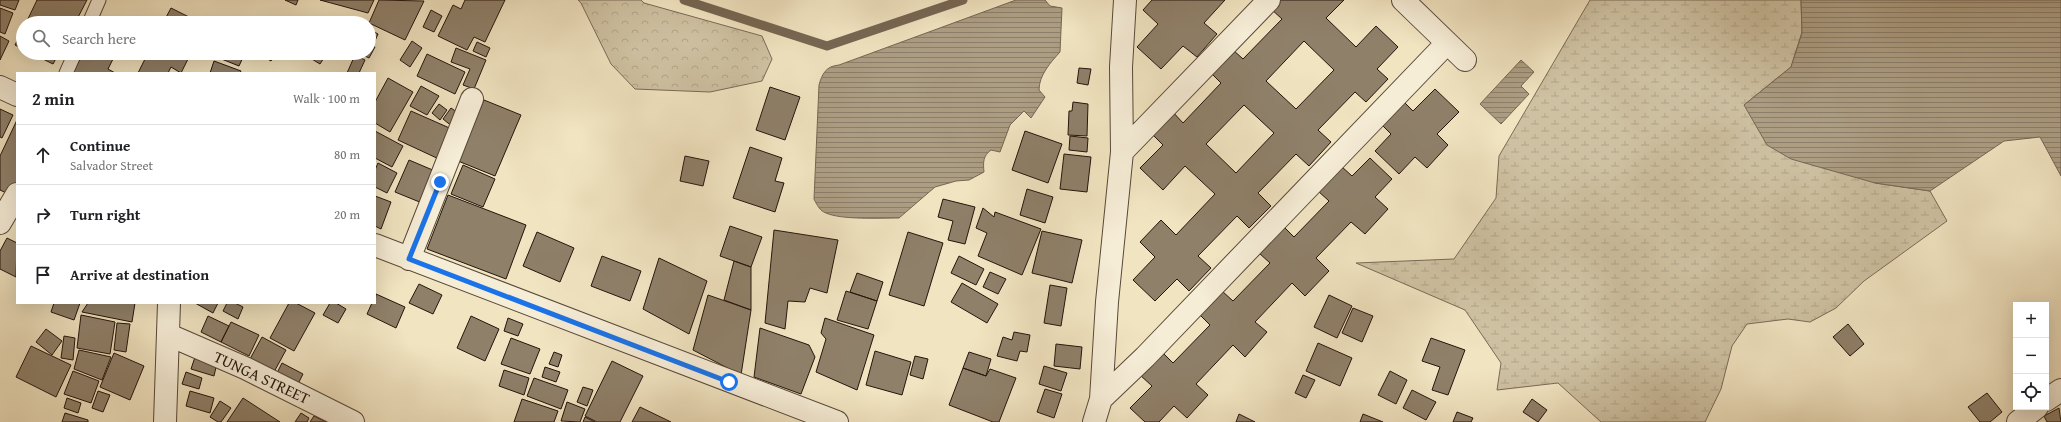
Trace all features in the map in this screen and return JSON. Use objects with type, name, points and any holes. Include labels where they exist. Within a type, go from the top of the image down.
[{"type":"street","points":[[1094,422],[1102,398],[1107,302],[1122,152],[1121,67],[1125,0]]},
{"type":"street","points":[[1122,152],[1269,0]]},
{"type":"street","points":[[1403,0],[1465,60]]},
{"type":"street","points":[[1102,398],[1145,357],[1447,43]]},
{"type":"street","points":[[0,87],[16,95]]},
{"type":"street","points":[[409,259],[472,99]]},
{"type":"street","points":[[0,223],[16,196]]},
{"type":"street","points":[[376,246],[837,422]]},
{"type":"street","points":[[165,422],[170,304]]},
{"type":"street","name":"TUNGA STREET","points":[[169,335],[246,368],[353,422]]},
{"type":"street","points":[[2049,398],[2061,390]]},
{"type":"street","points":[[2018,422],[2033,410]]},
{"type":"lane","points":[[92,16],[99,0]]},
{"type":"lane","points":[[66,72],[72,60]]},
{"type":"green space","points":[[578,0],[641,0],[644,3],[762,36],[772,59],[762,81],[710,92],[635,89],[611,64],[581,3]]},
{"type":"green space","points":[[1590,0],[1801,0],[1802,32],[1791,67],[1744,105],[1875,183],[1930,191],[1947,221],[1864,281],[1836,308],[1810,322],[1788,319],[1747,324],[1732,346],[1721,389],[1705,422],[1601,422],[1558,383],[1497,390],[1501,363],[1465,310],[1356,263],[1454,259],[1496,198],[1499,156]]},
{"type":"shaded area","points":[[1016,0],[1045,0],[1050,6],[1062,8],[1060,52],[1046,69],[1041,79],[1039,90],[1045,97],[1031,118],[1024,111],[1010,125],[1000,152],[991,150],[988,152],[984,162],[984,172],[969,180],[956,181],[935,187],[899,218],[851,218],[841,217],[822,211],[814,199],[819,85],[825,71],[831,67]]},
{"type":"shaded area","points":[[1801,0],[2061,0],[2061,176],[2040,137],[2004,141],[1930,191],[1875,183],[1791,159],[1767,145],[1744,105],[1791,67],[1802,33]]},
{"type":"shaded area","points":[[1521,60],[1534,72],[1521,86],[1529,94],[1501,124],[1480,104]]},
{"type":"building","points":[[0,0],[19,0],[15,10],[0,5]]},
{"type":"building","points":[[37,0],[87,0],[79,16],[29,16]]},
{"type":"building","points":[[285,0],[298,0],[296,5]]},
{"type":"building","points":[[320,0],[374,0],[368,13]]},
{"type":"building","points":[[379,0],[424,1],[405,40],[376,26],[376,16],[372,16]]},
{"type":"building","points":[[465,0],[505,0],[485,42],[474,37],[467,50],[438,36],[453,5],[461,9]]},
{"type":"building","points":[[1152,0],[1225,0],[1204,23],[1217,34],[1197,57],[1183,46],[1161,69],[1137,47],[1158,24],[1143,10]]},
{"type":"building","points":[[1277,0],[1344,0],[1326,18],[1356,47],[1376,26],[1398,47],[1377,69],[1388,79],[1366,102],[1355,92],[1318,130],[1331,142],[1309,166],[1296,154],[1258,193],[1271,206],[1249,228],[1237,216],[1198,256],[1211,268],[1189,291],[1177,279],[1155,301],[1133,280],[1155,257],[1140,242],[1161,220],[1176,235],[1215,194],[1185,166],[1163,190],[1140,168],[1163,145],[1150,132],[1171,110],[1183,123],[1221,83],[1210,72],[1232,49],[1243,59],[1282,19],[1270,8]],"holes":[[[1304,41],[1334,70],[1296,109],[1266,81]],[[1244,105],[1274,133],[1236,173],[1206,144]]]},
{"type":"building","points":[[0,8],[13,13],[5,34],[0,32]]},
{"type":"building","points":[[171,8],[187,16],[167,16]]},
{"type":"building","points":[[431,10],[442,16],[434,32],[423,27]]},
{"type":"building","points":[[0,36],[9,41],[0,60]]},
{"type":"building","points":[[412,41],[422,48],[410,67],[400,60]]},
{"type":"building","points":[[477,42],[490,48],[486,57],[473,51]]},
{"type":"building","points":[[456,48],[486,60],[474,89],[463,85],[470,69],[451,62]]},
{"type":"building","points":[[427,54],[465,72],[455,94],[417,76]]},
{"type":"building","points":[[45,60],[55,60],[53,64]]},
{"type":"building","points":[[80,60],[112,60],[108,69],[113,72],[74,72]]},
{"type":"building","points":[[144,60],[188,60],[182,72],[171,67],[168,72],[138,72]]},
{"type":"building","points":[[224,60],[242,60],[239,66]]},
{"type":"building","points":[[313,60],[323,60],[320,64]]},
{"type":"building","points":[[353,60],[365,60],[359,72],[347,72]]},
{"type":"building","points":[[214,61],[241,71],[240,72],[210,72]]},
{"type":"building","points":[[1079,68],[1091,69],[1088,85],[1077,83]]},
{"type":"building","points":[[388,78],[413,92],[390,132],[376,124],[376,100]]},
{"type":"building","points":[[421,86],[439,96],[427,115],[410,106]]},
{"type":"building","points":[[770,87],[800,97],[785,140],[756,130]]},
{"type":"building","points":[[1435,89],[1459,112],[1437,134],[1448,145],[1427,168],[1415,157],[1399,174],[1375,151],[1391,134],[1382,125],[1404,102],[1413,111]]},
{"type":"building","points":[[484,100],[521,115],[495,176],[458,161]]},
{"type":"building","points":[[1073,102],[1088,104],[1087,136],[1068,135],[1069,111],[1072,111]]},
{"type":"building","points":[[439,104],[447,110],[440,120],[432,113]]},
{"type":"building","points":[[451,108],[461,115],[453,127],[443,119]]},
{"type":"building","points":[[0,109],[13,115],[2,138],[0,137]]},
{"type":"building","points":[[411,111],[454,130],[441,160],[398,140]]},
{"type":"building","points":[[16,122],[16,198],[0,190],[0,156]]},
{"type":"building","points":[[1025,131],[1062,144],[1048,183],[1012,170]]},
{"type":"building","points":[[376,132],[403,146],[392,167],[376,159]]},
{"type":"building","points":[[1070,136],[1088,138],[1087,152],[1069,150]]},
{"type":"building","points":[[750,147],[782,158],[775,181],[784,183],[775,212],[733,198]]},
{"type":"building","points":[[1064,154],[1091,157],[1087,192],[1060,189]]},
{"type":"building","points":[[685,156],[709,161],[703,186],[680,181]]},
{"type":"building","points":[[1370,158],[1392,179],[1375,197],[1388,209],[1365,234],[1351,222],[1316,258],[1329,271],[1305,296],[1292,283],[1255,322],[1267,332],[1245,357],[1233,345],[1196,384],[1208,395],[1187,418],[1174,406],[1159,422],[1145,422],[1130,408],[1152,386],[1140,375],[1161,351],[1173,363],[1210,325],[1200,315],[1222,291],[1233,301],[1270,263],[1259,253],[1284,227],[1294,237],[1329,201],[1318,191],[1341,166],[1352,176]]},
{"type":"building","points":[[409,160],[435,171],[422,203],[395,192]]},
{"type":"building","points":[[378,163],[397,173],[387,193],[376,188],[376,168]]},
{"type":"building","points":[[463,165],[495,179],[483,207],[451,194]]},
{"type":"building","points":[[1027,189],[1053,197],[1045,223],[1020,215]]},
{"type":"building","points":[[448,195],[526,225],[506,279],[427,249]]},
{"type":"building","points":[[376,196],[391,202],[381,229],[376,226]]},
{"type":"building","points":[[943,199],[975,207],[965,244],[948,240],[953,221],[938,217]]},
{"type":"building","points":[[983,208],[994,217],[995,212],[1041,229],[1022,275],[978,256],[987,233],[976,228]]},
{"type":"building","points":[[730,226],[762,237],[751,267],[720,256]]},
{"type":"building","points":[[774,230],[838,240],[827,293],[810,288],[805,302],[788,301],[785,329],[765,323]]},
{"type":"building","points":[[1042,231],[1082,240],[1072,283],[1032,273]]},
{"type":"building","points":[[537,232],[574,248],[560,282],[523,266]]},
{"type":"building","points":[[908,232],[943,243],[924,306],[889,295]]},
{"type":"building","points":[[7,238],[16,242],[16,277],[0,269],[0,251]]},
{"type":"building","points":[[602,256],[641,271],[630,301],[591,286]]},
{"type":"building","points":[[959,256],[984,269],[976,285],[951,273]]},
{"type":"building","points":[[659,258],[707,281],[689,334],[643,309]]},
{"type":"building","points":[[734,261],[751,267],[751,310],[724,300]]},
{"type":"building","points":[[990,272],[1006,279],[998,294],[983,287]]},
{"type":"building","points":[[857,273],[883,282],[877,301],[850,292]]},
{"type":"building","points":[[962,283],[998,304],[987,323],[951,302]]},
{"type":"building","points":[[419,284],[442,295],[433,314],[409,303]]},
{"type":"building","points":[[1050,285],[1067,288],[1061,326],[1044,323]]},
{"type":"building","points":[[846,291],[877,301],[868,329],[837,320]]},
{"type":"building","points":[[376,294],[405,307],[396,328],[367,314],[372,304],[376,304]]},
{"type":"building","points":[[708,295],[751,310],[741,375],[693,350]]},
{"type":"building","points":[[1329,295],[1352,306],[1337,338],[1314,327]]},
{"type":"building","points":[[54,304],[80,304],[74,320],[51,312]]},
{"type":"building","points":[[87,304],[135,304],[132,322],[82,312]]},
{"type":"building","points":[[197,304],[218,304],[213,313]]},
{"type":"building","points":[[226,304],[237,304],[243,307],[238,319],[223,311]]},
{"type":"building","points":[[288,304],[298,304],[315,313],[294,351],[270,338]]},
{"type":"building","points":[[329,304],[338,304],[346,309],[338,323],[323,315]]},
{"type":"building","points":[[1353,308],[1373,316],[1362,342],[1342,333]]},
{"type":"building","points":[[81,315],[115,322],[110,354],[77,348]]},
{"type":"building","points":[[208,316],[229,326],[221,342],[201,332]]},
{"type":"building","points":[[471,316],[499,329],[485,361],[457,348]]},
{"type":"building","points":[[508,318],[523,324],[518,336],[504,331]]},
{"type":"building","points":[[825,318],[874,335],[857,390],[816,372],[826,339],[821,333]]},
{"type":"building","points":[[231,322],[259,335],[249,356],[221,342]]},
{"type":"building","points":[[117,323],[130,324],[126,352],[114,350]]},
{"type":"building","points":[[1848,324],[1864,344],[1850,356],[1833,337]]},
{"type":"building","points":[[760,328],[809,345],[815,357],[801,394],[754,377]]},
{"type":"building","points":[[46,329],[62,341],[52,355],[36,342]]},
{"type":"building","points":[[1014,332],[1030,335],[1027,352],[1020,351],[1017,361],[997,356],[1003,337],[1012,340]]},
{"type":"building","points":[[64,336],[75,338],[73,360],[61,358]]},
{"type":"building","points":[[262,337],[286,350],[274,372],[250,359]]},
{"type":"building","points":[[511,338],[540,349],[530,374],[501,364]]},
{"type":"building","points":[[1431,338],[1465,350],[1448,395],[1432,390],[1440,367],[1422,361]]},
{"type":"building","points":[[1318,343],[1352,358],[1340,386],[1306,371]]},
{"type":"building","points":[[1056,344],[1082,347],[1080,369],[1054,366]]},
{"type":"building","points":[[31,346],[71,365],[56,397],[16,377]]},
{"type":"building","points":[[79,350],[111,357],[102,380],[74,369]]},
{"type":"building","points":[[875,351],[911,362],[902,395],[866,385]]},
{"type":"building","points":[[554,352],[562,355],[558,367],[549,364]]},
{"type":"building","points":[[969,352],[991,359],[986,376],[963,368]]},
{"type":"building","points":[[114,353],[144,366],[130,400],[100,387]]},
{"type":"building","points":[[915,356],[928,359],[923,379],[910,375]]},
{"type":"building","points":[[195,357],[217,363],[214,376],[191,369]]},
{"type":"building","points":[[612,361],[643,376],[620,422],[597,422],[585,416]]},
{"type":"building","points":[[282,363],[303,374],[298,384],[277,373]]},
{"type":"building","points":[[1044,366],[1067,373],[1061,391],[1039,384]]},
{"type":"building","points":[[545,367],[560,372],[556,382],[542,377]]},
{"type":"building","points":[[963,368],[986,376],[990,369],[1016,378],[999,422],[993,422],[949,405]]},
{"type":"building","points":[[504,370],[529,378],[524,395],[499,386]]},
{"type":"building","points":[[73,371],[99,381],[91,403],[64,394]]},
{"type":"building","points":[[1390,371],[1407,380],[1396,404],[1378,395]]},
{"type":"building","points":[[186,372],[202,378],[199,389],[182,384]]},
{"type":"building","points":[[1303,375],[1315,380],[1306,398],[1295,393]]},
{"type":"building","points":[[534,378],[568,390],[561,409],[527,396]]},
{"type":"building","points":[[583,387],[593,390],[587,406],[577,402]]},
{"type":"building","points":[[1045,389],[1062,394],[1054,418],[1037,412]]},
{"type":"building","points":[[1412,390],[1436,402],[1426,420],[1403,408]]},
{"type":"building","points":[[98,391],[110,395],[103,412],[92,408]]},
{"type":"building","points":[[190,391],[214,398],[210,413],[186,406]]},
{"type":"building","points":[[1987,393],[2002,412],[1990,422],[1980,422],[1968,407]]},
{"type":"building","points":[[67,398],[81,403],[78,413],[64,408]]},
{"type":"building","points":[[243,398],[280,422],[227,422]]},
{"type":"building","points":[[522,399],[558,411],[554,422],[514,422]]},
{"type":"building","points":[[1532,399],[1547,410],[1538,422],[1523,412]]},
{"type":"building","points":[[220,401],[231,408],[221,422],[218,422],[210,417]]},
{"type":"building","points":[[567,402],[585,409],[580,422],[561,421]]},
{"type":"building","points":[[640,407],[671,422],[632,422]]},
{"type":"building","points":[[2059,408],[2061,422],[2047,422],[2044,416]]},
{"type":"building","points":[[1457,412],[1473,418],[1471,422],[1453,422]]},
{"type":"building","points":[[65,413],[88,420],[88,422],[62,422]]},
{"type":"building","points":[[301,413],[309,418],[307,422],[295,422]]},
{"type":"building","points":[[1239,414],[1255,422],[1236,422]]},
{"type":"building","points":[[1363,414],[1383,422],[1360,422]]},
{"type":"building","points":[[314,416],[326,422],[310,422]]},
{"type":"building","points":[[585,417],[595,422],[583,422]]},
{"type":"waterway","points":[[684,0],[827,46],[963,0]]},
{"type":"route","points":[[440,182],[409,259],[729,382]]}]
